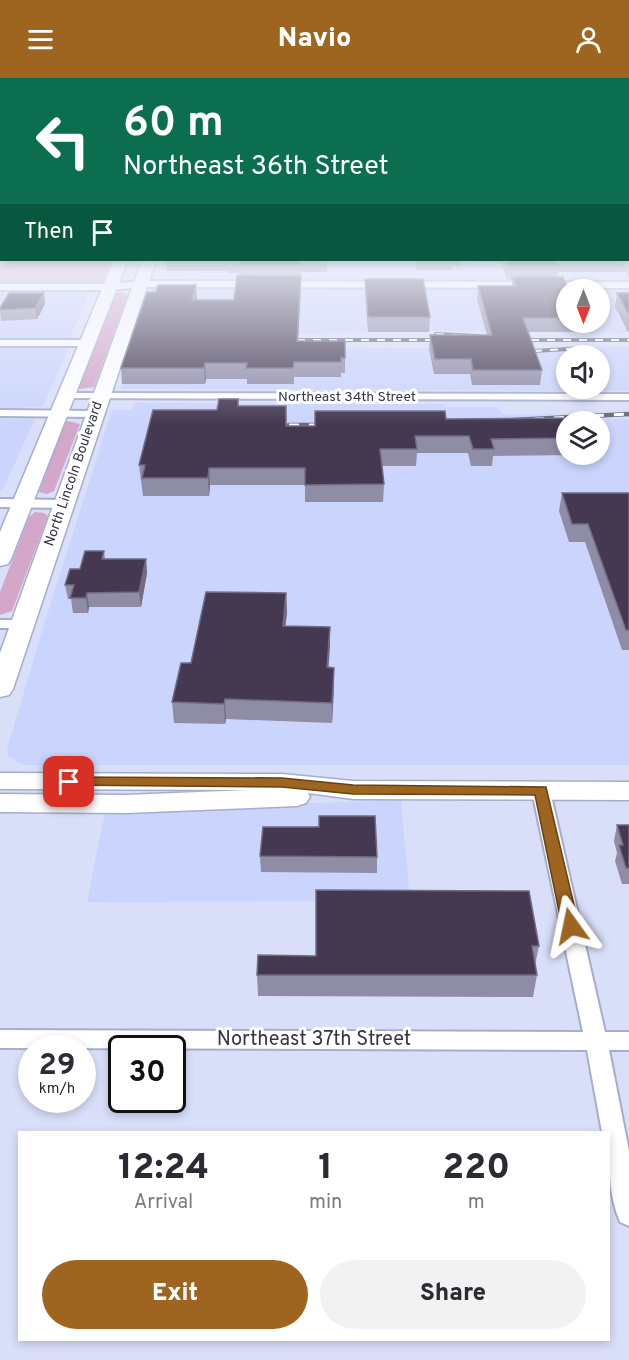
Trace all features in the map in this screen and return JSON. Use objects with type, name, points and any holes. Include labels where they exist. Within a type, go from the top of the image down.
[{"type":"main road","name":"North Lincoln Boulevard","points":[[0,559],[102,306]]},
{"type":"main road","name":"North Lincoln Boulevard","points":[[0,689],[11,624],[63,504],[132,306]]},
{"type":"main road","points":[[0,782],[282,782],[353,789],[629,791]]},
{"type":"main road","points":[[0,803],[164,803],[282,798],[353,789]]},
{"type":"street","points":[[0,343],[87,343]]},
{"type":"street","name":"Northeast 34th Street","points":[[0,413],[62,405],[629,397]]},
{"type":"street","name":"Northeast 34th Street","points":[[62,405],[98,405]]},
{"type":"street","points":[[0,503],[63,504]]},
{"type":"street","points":[[541,791],[596,1041],[629,1214]]},
{"type":"street","name":"Northeast 37th Street","points":[[0,1039],[629,1041]]},
{"type":"shaded area","points":[[0,306],[84,306],[70,338],[0,338]]},
{"type":"shaded area","points":[[110,306],[124,306],[94,387],[80,389]]},
{"type":"shaded area","points":[[147,306],[556,306],[556,332],[431,331],[138,336]]},
{"type":"shaded area","points":[[610,306],[629,306],[629,333],[610,333]]},
{"type":"shaded area","points":[[136,343],[189,347],[431,348],[534,354],[556,352],[556,391],[120,389]]},
{"type":"shaded area","points":[[0,346],[65,346],[68,350],[42,407],[0,408]]},
{"type":"shaded area","points":[[610,347],[629,347],[629,391],[610,391]]},
{"type":"shaded area","points":[[134,403],[446,404],[444,407],[498,407],[502,414],[553,414],[556,418],[556,465],[610,465],[610,419],[629,419],[629,765],[24,765],[9,757],[7,749],[42,631],[112,410],[132,410]]},
{"type":"shaded area","points":[[0,419],[35,419],[3,489],[0,491]]},
{"type":"shaded area","points":[[68,421],[80,424],[54,491],[47,494],[39,492],[63,424]]},
{"type":"shaded area","points":[[35,512],[48,516],[12,611],[0,615],[0,592],[29,517]]},
{"type":"shaded area","points":[[401,800],[410,901],[87,902],[105,810]]},
{"type":"building","points":[[1,306],[36,306],[35,308],[0,310]]},
{"type":"building","points":[[142,306],[299,306],[297,341],[345,341],[345,358],[341,358],[341,362],[294,362],[293,368],[246,368],[247,363],[205,363],[204,368],[121,368]]},
{"type":"building","points":[[367,306],[428,306],[430,317],[368,317]]},
{"type":"building","points":[[484,306],[556,306],[556,318],[523,318],[542,370],[473,370],[471,359],[435,359],[430,335],[492,335]]},
{"type":"building","points":[[624,306],[629,306],[629,315]]},
{"type":"building","points":[[219,399],[238,399],[238,406],[286,406],[286,426],[315,426],[315,411],[445,411],[446,419],[556,418],[556,438],[491,439],[494,449],[473,449],[469,436],[415,436],[417,449],[380,449],[384,484],[305,485],[305,468],[209,468],[208,478],[142,478],[145,465],[139,465],[153,410],[217,410]]},
{"type":"building","points":[[562,493],[629,493],[629,630],[626,630],[588,524],[572,524]]},
{"type":"building","points":[[85,551],[104,551],[102,559],[146,559],[139,592],[87,593],[86,598],[70,598],[74,585],[65,585],[70,569],[80,569]]},
{"type":"building","points":[[206,592],[286,593],[283,626],[330,627],[327,667],[334,668],[332,703],[225,699],[224,704],[172,702],[181,663],[191,663]]},
{"type":"building","points":[[319,816],[375,816],[377,857],[260,856],[263,827],[319,827]]},
{"type":"building","points":[[617,825],[629,825],[629,868],[626,868],[619,845],[623,845]]},
{"type":"building","points":[[316,890],[529,891],[539,946],[532,946],[537,975],[257,975],[258,955],[316,956]]},
{"type":"railway","points":[[436,334],[478,336]]},
{"type":"railway","points":[[281,340],[446,340]]},
{"type":"railway","points":[[515,340],[629,340]]},
{"type":"railway","points":[[518,352],[556,350]]},
{"type":"railway","points":[[514,420],[629,414]]},
{"type":"railway","points":[[289,425],[331,425]]},
{"type":"route","points":[[69,782],[282,782],[353,789],[541,791],[571,926]]}]
